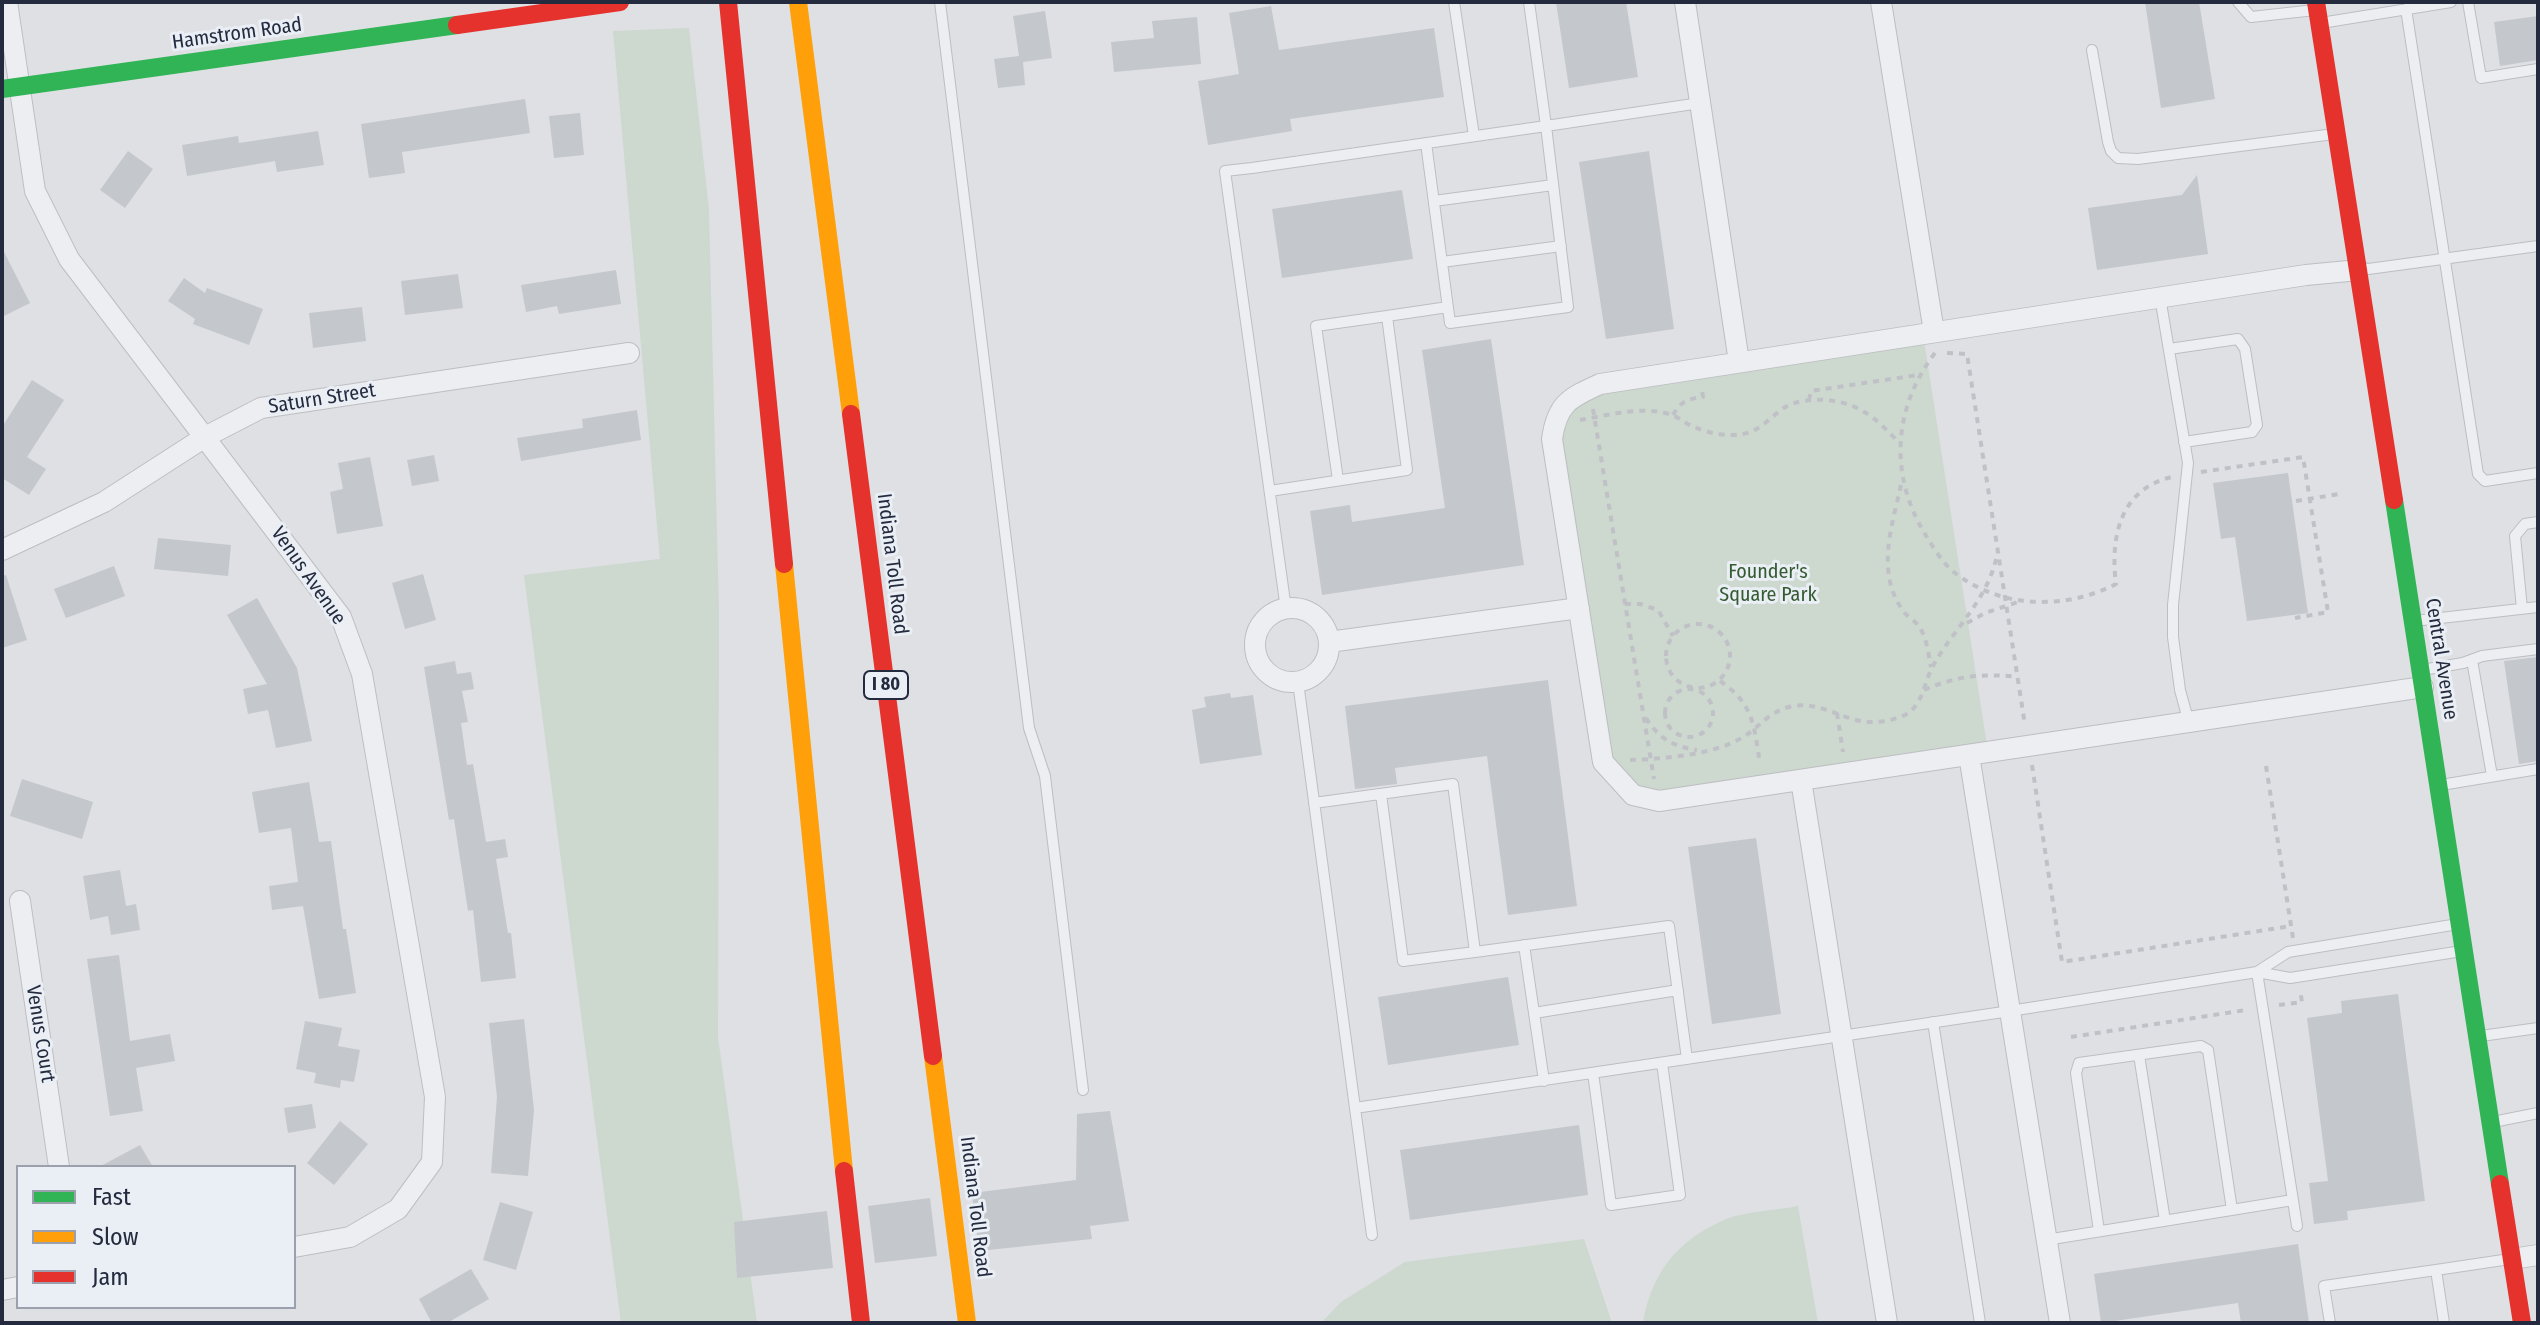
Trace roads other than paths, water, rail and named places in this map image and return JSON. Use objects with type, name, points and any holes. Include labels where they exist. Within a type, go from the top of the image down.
[{"type":"main road","name":"Hamstrom Road","points":[[11,88],[620,2]]},
{"type":"main road","points":[[728,2],[861,1323]]},
{"type":"main road","name":"Indiana Toll Road","points":[[798,2],[967,1323]]},
{"type":"main road","name":"Central Avenue","points":[[2317,12],[2522,1323]]},
{"type":"street","name":"Venus Avenue","points":[[7,2],[11,88],[35,191],[69,259],[341,617],[362,674],[435,1097],[432,1162],[398,1209],[350,1237],[296,1247]]},
{"type":"street","points":[[1685,2],[1739,362]]},
{"type":"street","points":[[1881,2],[1934,332]]},
{"type":"street","points":[[2359,270],[2306,275],[1600,384],[1571,398],[1555,420],[1552,439],[1603,762],[1633,795],[1659,801],[2189,723],[2421,679]]},
{"type":"street","name":"Saturn Street","points":[[2,550],[104,502],[205,437],[261,408],[629,353]]},
{"type":"street","points":[[1329,642],[1579,608]]},
{"type":"street","points":[[1286,609],[1298,609],[1319,620],[1329,642],[1324,663],[1317,672],[1298,682],[1287,682],[1266,672],[1255,651],[1255,640],[1266,619],[1286,609]]},
{"type":"street","points":[[1969,755],[2060,1323]]},
{"type":"street","points":[[1801,780],[1887,1323]]},
{"type":"street","name":"Venus Court","points":[[20,901],[59,1165]]},
{"type":"street","points":[[2512,1259],[2538,1255]]},
{"type":"lane","points":[[940,2],[1029,728],[1045,776],[1083,1090]]},
{"type":"lane","points":[[1454,2],[1474,136]]},
{"type":"lane","points":[[1426,143],[1450,323],[1568,307],[1529,2]]},
{"type":"lane","points":[[2238,2],[2251,17],[2406,9],[2451,2]]},
{"type":"lane","points":[[2468,2],[2481,78],[2538,69]]},
{"type":"lane","points":[[2406,9],[2478,474],[2485,481],[2538,473]]},
{"type":"lane","points":[[2092,50],[2108,142],[2118,158],[2138,159],[2336,134]]},
{"type":"lane","points":[[1286,609],[1225,171],[1700,103]]},
{"type":"lane","points":[[1434,201],[1553,185]]},
{"type":"lane","points":[[1442,262],[1561,246]]},
{"type":"lane","points":[[2359,270],[2538,246]]},
{"type":"lane","points":[[2160,297],[2188,463],[2173,605],[2173,637],[2180,690],[2189,723]]},
{"type":"lane","points":[[1338,480],[1316,326],[1448,307]]},
{"type":"lane","points":[[1270,491],[1407,470],[1387,316]]},
{"type":"lane","points":[[2169,349],[2238,339],[2245,349],[2257,425],[2252,432],[2184,442]]},
{"type":"lane","points":[[2522,609],[2515,536],[2525,524],[2538,522]]},
{"type":"lane","points":[[2412,621],[2538,607]]},
{"type":"lane","points":[[2421,679],[2482,656],[2538,649]]},
{"type":"lane","points":[[2472,660],[2492,776]]},
{"type":"lane","points":[[1298,682],[1372,1235]]},
{"type":"lane","points":[[2438,785],[2538,769]]},
{"type":"lane","points":[[1314,803],[1453,784],[1475,952]]},
{"type":"lane","points":[[1381,794],[1403,961],[1669,926],[1687,1059]]},
{"type":"lane","points":[[2257,972],[2288,952],[2460,924]]},
{"type":"lane","points":[[1524,945],[1544,1081]]},
{"type":"lane","points":[[1355,1108],[2257,972],[2290,978],[2464,951]]},
{"type":"lane","points":[[2257,972],[2297,1226]]},
{"type":"lane","points":[[1534,1013],[1678,990]]},
{"type":"lane","points":[[1933,1022],[1980,1323]]},
{"type":"lane","points":[[2478,1037],[2538,1028]]},
{"type":"lane","points":[[2099,1231],[2076,1073],[2079,1063],[2201,1046],[2208,1050],[2232,1210]]},
{"type":"lane","points":[[2139,1055],[2165,1221]]},
{"type":"lane","points":[[1593,1073],[1611,1205],[1680,1195],[1662,1063]]},
{"type":"lane","points":[[2491,1122],[2538,1113]]},
{"type":"lane","points":[[2046,1240],[2293,1200]]},
{"type":"lane","points":[[2330,1323],[2324,1286],[2512,1259]]},
{"type":"lane","points":[[2436,1270],[2444,1323]]},
{"type":"park label","name":"Founder's Square Park","points":[[1768,584]]}]
